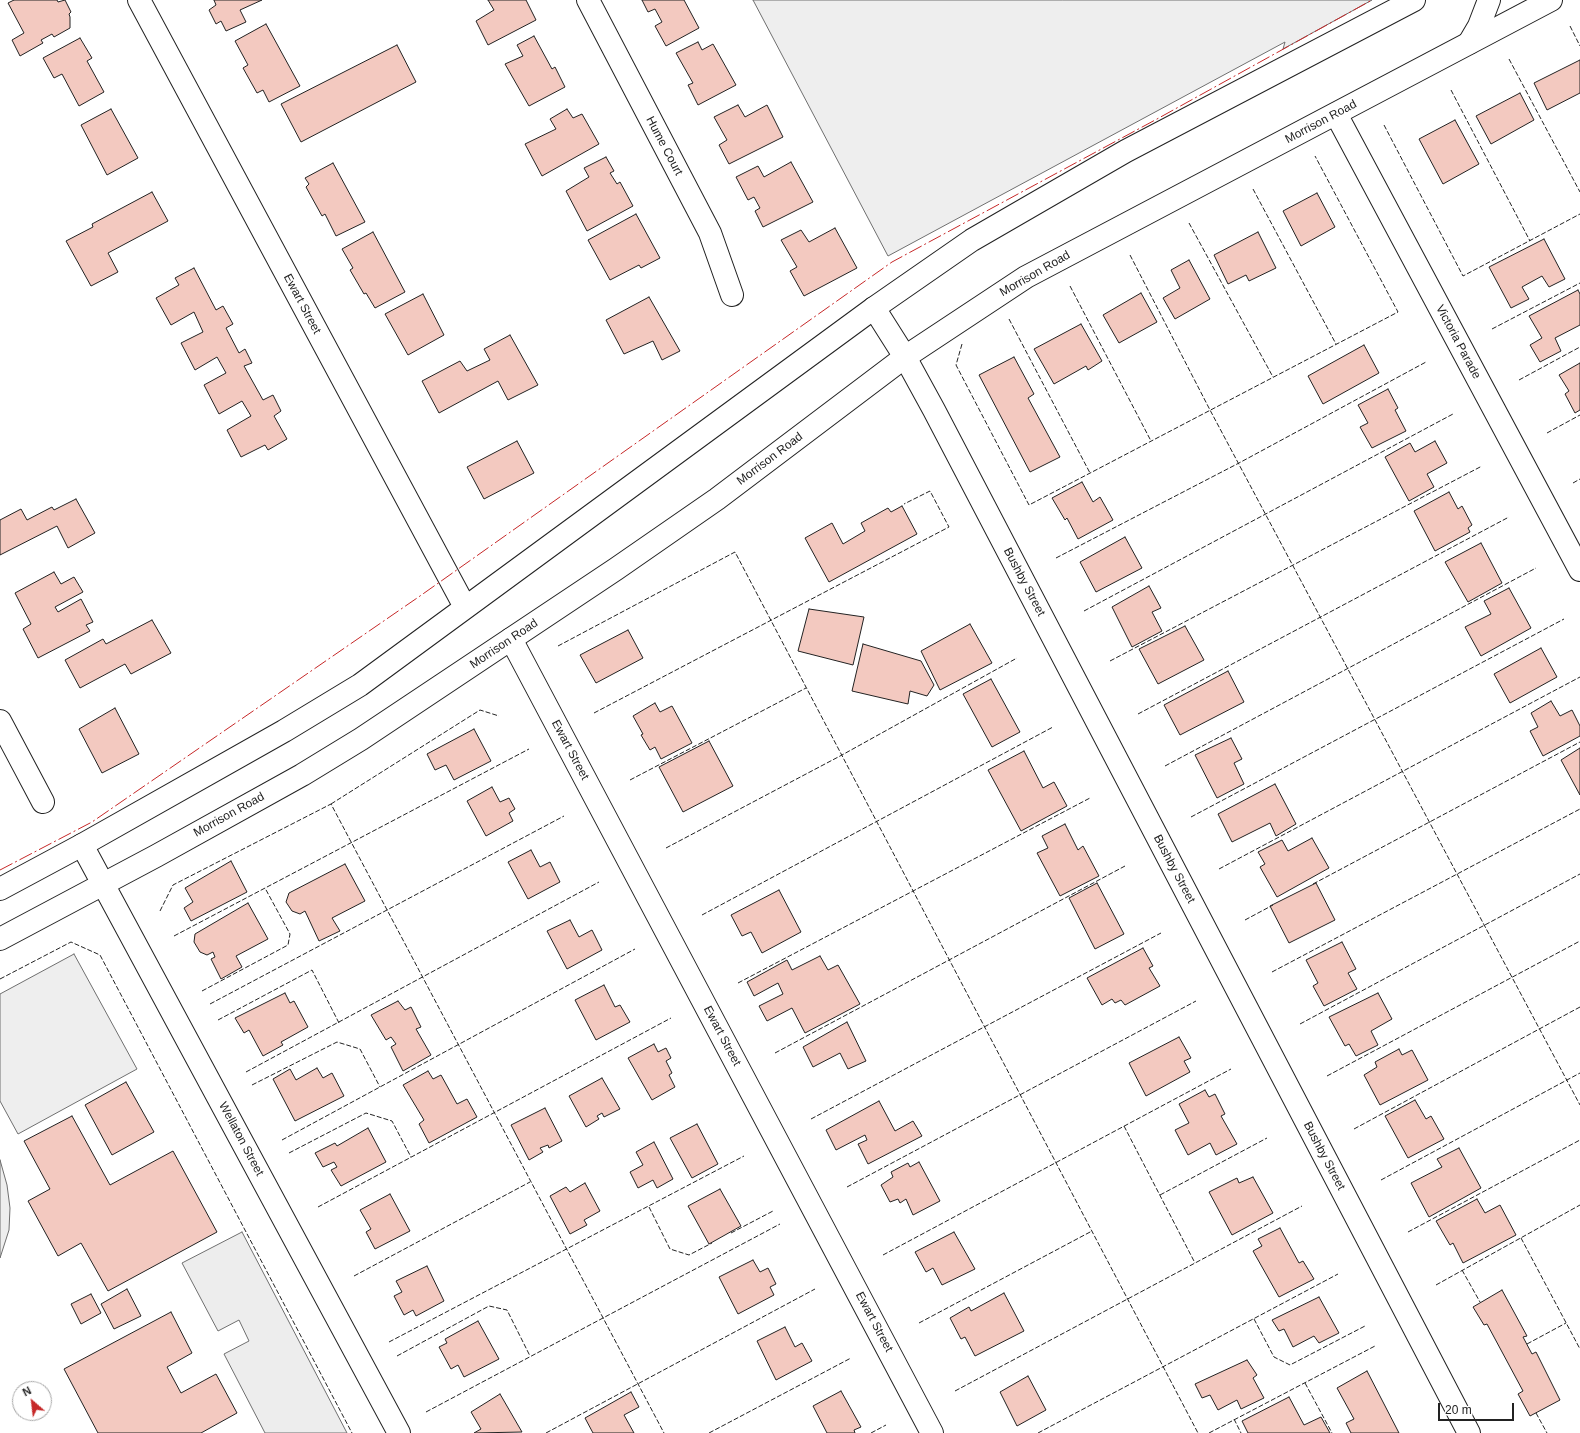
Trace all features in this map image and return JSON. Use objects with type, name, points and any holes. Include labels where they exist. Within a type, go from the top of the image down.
[{"type":"street","name":"Ewart Street","points":[[139,0],[465,607]]},
{"type":"street","name":"Hume Court","points":[[588,0],[710,233],[732,295]]},
{"type":"street","points":[[0,889],[82,845],[284,731],[360,685],[874,308],[972,240],[1126,151],[1414,0]]},
{"type":"street","points":[[1469,43],[1479,26],[1489,0]]},
{"type":"street","name":"Morrison Road","points":[[0,939],[104,884],[315,767],[361,739],[717,499],[905,357],[1026,277],[1551,0]]},
{"type":"street","name":"Victoria Parade","points":[[1336,114],[1580,570]]},
{"type":"street","name":"Bushby Street","points":[[874,308],[905,357],[1469,1433]]},
{"type":"street","name":"Ewart Street","points":[[511,639],[932,1433]]},
{"type":"street","points":[[0,721],[42,802]]},
{"type":"street","name":"Wellaton Street","points":[[82,845],[399,1433]]},
{"type":"shaded area","points":[[753,0],[1372,0],[1283,49],[1285,42],[888,256]]},
{"type":"shaded area","points":[[74,954],[137,1069],[18,1134],[0,1101],[0,994]]},
{"type":"shaded area","points":[[0,1160],[7,1185],[10,1208],[9,1230],[0,1258]]},
{"type":"shaded area","points":[[242,1232],[347,1433],[265,1433],[224,1354],[249,1341],[239,1320],[218,1331],[182,1263]]},
{"type":"building","points":[[14,0],[57,0],[58,2],[65,0],[71,12],[69,14],[70,28],[54,37],[52,34],[41,40],[43,43],[20,56],[12,40],[24,33],[8,3]]},
{"type":"building","points":[[214,0],[262,0],[240,10],[246,22],[226,31],[221,21],[216,24],[209,10],[216,5]]},
{"type":"building","points":[[488,0],[526,0],[536,20],[488,45],[476,21],[494,10]]},
{"type":"building","points":[[642,0],[684,0],[699,28],[666,46],[655,26],[662,22],[655,9],[648,12]]},
{"type":"building","points":[[266,24],[300,86],[269,102],[263,90],[257,93],[243,68],[248,65],[235,41]]},
{"type":"building","points":[[534,36],[552,69],[555,67],[565,87],[529,106],[505,64],[523,56],[517,45]]},
{"type":"building","points":[[80,38],[92,58],[87,61],[104,92],[79,106],[62,74],[54,78],[43,58]]},
{"type":"building","points":[[698,42],[702,50],[713,44],[736,85],[698,105],[688,85],[693,83],[676,53]]},
{"type":"building","points":[[397,45],[416,82],[301,142],[281,104]]},
{"type":"building","points":[[1580,60],[1580,93],[1547,110],[1534,83]]},
{"type":"building","points":[[1520,93],[1534,120],[1491,144],[1476,116]]},
{"type":"building","points":[[738,105],[745,117],[767,105],[783,137],[729,164],[719,145],[727,140],[714,117]]},
{"type":"building","points":[[111,109],[138,158],[107,175],[81,125]]},
{"type":"building","points":[[567,109],[573,118],[582,114],[599,144],[542,176],[525,144],[556,129],[550,119]]},
{"type":"building","points":[[1455,120],[1479,164],[1443,184],[1419,139]]},
{"type":"building","points":[[606,157],[614,171],[610,173],[617,184],[620,182],[633,206],[587,231],[566,191],[589,177],[584,168]]},
{"type":"building","points":[[791,162],[813,202],[763,227],[755,211],[760,208],[754,197],[748,200],[736,177],[758,166],[764,177]]},
{"type":"building","points":[[333,163],[365,222],[336,236],[325,214],[322,216],[306,187],[309,184],[305,178]]},
{"type":"building","points":[[152,192],[168,221],[108,253],[118,272],[91,286],[66,241],[93,227],[92,224]]},
{"type":"building","points":[[1317,193],[1335,227],[1301,246],[1283,211]]},
{"type":"building","points":[[636,214],[660,258],[641,268],[639,265],[610,280],[588,240]]},
{"type":"building","points":[[835,228],[857,268],[804,296],[790,271],[797,267],[781,240],[801,230],[809,242]]},
{"type":"building","points":[[373,232],[405,292],[375,308],[366,293],[364,294],[350,270],[353,268],[342,249]]},
{"type":"building","points":[[1258,232],[1276,268],[1249,281],[1246,275],[1228,284],[1214,255]]},
{"type":"building","points":[[1544,239],[1565,279],[1549,287],[1542,276],[1522,287],[1529,299],[1511,308],[1489,267]]},
{"type":"building","points":[[1189,260],[1210,299],[1175,319],[1163,298],[1180,288],[1171,270]]},
{"type":"building","points":[[194,268],[216,310],[223,306],[233,324],[226,328],[239,353],[245,349],[252,363],[244,366],[263,400],[273,395],[281,411],[274,416],[287,439],[268,450],[265,445],[241,457],[227,430],[251,416],[242,401],[219,414],[204,385],[226,373],[217,357],[195,370],[181,343],[203,332],[194,312],[171,325],[156,298],[179,285],[175,278]]},
{"type":"building","points":[[1578,290],[1580,294],[1580,325],[1555,338],[1561,351],[1540,362],[1530,345],[1542,338],[1529,316]]},
{"type":"building","points":[[1141,293],[1157,322],[1119,343],[1103,315]]},
{"type":"building","points":[[423,294],[444,335],[408,355],[385,314]]},
{"type":"building","points":[[649,297],[680,351],[662,360],[653,341],[624,354],[606,320]]},
{"type":"building","points":[[1081,324],[1102,361],[1088,370],[1086,366],[1054,384],[1034,349]]},
{"type":"building","points":[[510,335],[538,385],[508,400],[498,381],[439,413],[422,381],[460,361],[467,371],[490,360],[484,349]]},
{"type":"building","points":[[1364,345],[1379,373],[1323,404],[1308,376]]},
{"type":"building","points":[[1014,357],[1034,394],[1028,398],[1060,457],[1030,472],[979,375]]},
{"type":"building","points":[[1580,363],[1580,410],[1575,413],[1565,394],[1569,391],[1559,375]]},
{"type":"building","points":[[1388,389],[1398,408],[1395,410],[1406,431],[1372,448],[1360,427],[1368,423],[1358,405]]},
{"type":"building","points":[[517,441],[534,473],[484,499],[467,467]]},
{"type":"building","points":[[1435,441],[1447,463],[1427,474],[1434,487],[1409,501],[1385,457],[1410,443],[1415,452]]},
{"type":"building","points":[[1082,482],[1093,502],[1100,497],[1113,520],[1078,539],[1067,518],[1065,520],[1052,498]]},
{"type":"building","points":[[1449,492],[1458,509],[1462,506],[1472,525],[1468,528],[1470,532],[1435,551],[1414,511]]},
{"type":"building","points":[[76,499],[95,533],[68,548],[57,526],[0,555],[0,520],[21,509],[27,520],[52,507],[54,510]]},
{"type":"building","points":[[902,506],[917,534],[829,582],[805,538],[832,523],[843,544],[865,531],[861,523],[888,508],[891,512]]},
{"type":"building","points":[[1125,537],[1142,568],[1096,592],[1080,562]]},
{"type":"building","points":[[1481,543],[1502,583],[1468,602],[1445,562]]},
{"type":"building","points":[[54,572],[61,584],[74,577],[83,592],[55,607],[58,612],[81,599],[93,622],[86,625],[90,631],[38,658],[23,629],[31,624],[15,593]]},
{"type":"building","points":[[1149,586],[1161,608],[1152,612],[1162,631],[1132,647],[1112,607]]},
{"type":"building","points":[[1509,588],[1531,628],[1481,656],[1465,627],[1491,614],[1484,601]]},
{"type":"building","points":[[809,609],[864,617],[853,665],[798,651]]},
{"type":"building","points":[[152,620],[171,653],[131,674],[125,664],[80,688],[65,660],[103,639],[106,644]]},
{"type":"building","points":[[970,624],[992,663],[940,690],[921,651]]},
{"type":"building","points":[[1185,626],[1204,660],[1158,684],[1139,649]]},
{"type":"building","points":[[628,630],[643,658],[596,683],[580,655]]},
{"type":"building","points":[[863,644],[921,661],[934,685],[927,696],[910,691],[908,704],[852,691]]},
{"type":"building","points":[[1541,648],[1557,677],[1510,703],[1494,674]]},
{"type":"building","points":[[1228,671],[1244,702],[1180,735],[1164,705]]},
{"type":"building","points":[[991,679],[1020,732],[992,747],[963,694]]},
{"type":"building","points":[[1551,701],[1560,716],[1572,710],[1580,726],[1580,736],[1543,756],[1530,731],[1538,727],[1531,713]]},
{"type":"building","points":[[655,703],[660,712],[672,706],[692,743],[661,759],[655,747],[650,750],[641,735],[643,734],[633,716]]},
{"type":"building","points":[[115,708],[139,754],[102,773],[79,729]]},
{"type":"building","points":[[474,729],[491,761],[454,780],[446,765],[435,770],[427,754]]},
{"type":"building","points":[[1231,738],[1242,759],[1234,763],[1244,784],[1217,798],[1195,755]]},
{"type":"building","points":[[709,741],[733,786],[683,812],[659,767]]},
{"type":"building","points":[[1580,748],[1580,795],[1561,760]]},
{"type":"building","points":[[1024,751],[1043,788],[1054,782],[1067,806],[1021,831],[988,770]]},
{"type":"building","points":[[1275,784],[1296,824],[1276,836],[1270,823],[1232,842],[1218,814]]},
{"type":"building","points":[[492,787],[500,802],[509,798],[515,809],[509,813],[513,821],[486,836],[467,801]]},
{"type":"building","points":[[1065,824],[1078,850],[1083,846],[1099,876],[1060,896],[1037,853],[1048,848],[1042,836]]},
{"type":"building","points":[[1312,838],[1329,868],[1277,897],[1260,867],[1265,864],[1258,852],[1282,840],[1288,851]]},
{"type":"building","points":[[531,850],[540,867],[550,862],[560,882],[528,899],[508,862]]},
{"type":"building","points":[[231,861],[247,892],[191,921],[184,908],[193,902],[185,888]]},
{"type":"building","points":[[345,864],[365,901],[332,918],[340,931],[319,941],[305,911],[300,914],[292,911],[286,902],[289,893]]},
{"type":"building","points":[[1097,883],[1124,934],[1095,949],[1069,898]]},
{"type":"building","points":[[1316,883],[1335,920],[1289,943],[1270,906]]},
{"type":"building","points":[[779,890],[801,932],[762,953],[751,932],[742,936],[731,915]]},
{"type":"building","points":[[248,903],[268,939],[236,956],[242,967],[221,979],[211,959],[215,957],[213,952],[207,955],[200,952],[194,942],[195,934]]},
{"type":"building","points":[[570,920],[579,937],[592,930],[602,950],[567,969],[547,931]]},
{"type":"building","points":[[1342,942],[1356,969],[1348,973],[1357,989],[1324,1006],[1313,986],[1318,983],[1306,960]]},
{"type":"building","points":[[1143,948],[1153,966],[1149,968],[1160,986],[1125,1005],[1121,1000],[1115,1003],[1112,999],[1102,1005],[1087,978]]},
{"type":"building","points":[[820,956],[828,970],[838,965],[860,1004],[805,1033],[792,1008],[767,1021],[759,1006],[783,994],[778,983],[754,996],[747,982],[787,960],[792,970]]},
{"type":"building","points":[[604,985],[615,1007],[620,1005],[630,1022],[596,1040],[575,1000]]},
{"type":"building","points":[[285,993],[290,1003],[294,1001],[308,1027],[281,1042],[283,1045],[263,1056],[249,1030],[244,1033],[235,1018]]},
{"type":"building","points":[[1378,993],[1392,1019],[1371,1031],[1378,1045],[1356,1056],[1349,1044],[1345,1046],[1329,1017]]},
{"type":"building","points":[[398,1001],[405,1010],[411,1007],[421,1027],[416,1029],[431,1055],[403,1071],[391,1047],[396,1044],[391,1037],[386,1040],[371,1015]]},
{"type":"building","points":[[847,1022],[866,1061],[848,1069],[840,1053],[813,1067],[803,1047]]},
{"type":"building","points":[[1179,1037],[1191,1058],[1184,1061],[1190,1072],[1146,1096],[1129,1063]]},
{"type":"building","points":[[654,1044],[658,1052],[666,1048],[671,1058],[666,1061],[672,1073],[669,1075],[675,1087],[652,1100],[628,1058]]},
{"type":"building","points":[[1399,1049],[1402,1055],[1412,1050],[1428,1080],[1380,1105],[1364,1075],[1377,1067],[1375,1062]]},
{"type":"building","points":[[317,1068],[323,1078],[332,1073],[344,1096],[295,1121],[273,1079],[290,1069],[296,1080]]},
{"type":"building","points":[[428,1071],[433,1079],[441,1075],[457,1104],[467,1099],[477,1117],[429,1143],[419,1124],[424,1120],[403,1085]]},
{"type":"building","points":[[602,1078],[620,1109],[604,1117],[602,1113],[597,1116],[599,1119],[586,1127],[569,1096]]},
{"type":"building","points":[[126,1082],[154,1132],[112,1155],[85,1105]]},
{"type":"building","points":[[1205,1090],[1209,1097],[1215,1094],[1225,1114],[1221,1116],[1237,1144],[1216,1155],[1210,1143],[1188,1155],[1175,1130],[1189,1123],[1179,1104]]},
{"type":"building","points":[[1415,1100],[1426,1119],[1431,1116],[1444,1139],[1408,1158],[1385,1116]]},
{"type":"building","points":[[879,1101],[895,1131],[913,1121],[922,1136],[868,1164],[858,1144],[867,1140],[865,1135],[836,1150],[826,1130]]},
{"type":"building","points":[[545,1108],[562,1141],[549,1148],[548,1145],[540,1148],[543,1152],[529,1160],[511,1125]]},
{"type":"building","points":[[72,1116],[110,1185],[173,1151],[217,1232],[108,1291],[81,1243],[58,1256],[28,1201],[50,1189],[24,1141]]},
{"type":"building","points":[[697,1124],[718,1164],[692,1178],[670,1138]]},
{"type":"building","points":[[368,1128],[386,1162],[341,1186],[331,1170],[337,1167],[334,1162],[323,1167],[315,1153],[335,1143],[337,1146]]},
{"type":"building","points":[[654,1142],[673,1179],[657,1188],[653,1180],[638,1188],[630,1172],[643,1165],[636,1152]]},
{"type":"building","points":[[1459,1148],[1481,1188],[1429,1217],[1411,1183],[1442,1167],[1437,1159]]},
{"type":"building","points":[[919,1162],[940,1201],[913,1215],[906,1199],[900,1203],[898,1199],[890,1202],[881,1185],[893,1177],[891,1172],[908,1163],[910,1167]]},
{"type":"building","points":[[1253,1177],[1273,1213],[1232,1235],[1209,1192],[1237,1178],[1239,1183]]},
{"type":"building","points":[[585,1183],[600,1211],[584,1220],[587,1225],[570,1234],[550,1196],[566,1187],[570,1192]]},
{"type":"building","points":[[720,1189],[741,1226],[709,1244],[688,1206]]},
{"type":"building","points":[[390,1194],[410,1231],[375,1249],[366,1232],[371,1229],[360,1210]]},
{"type":"building","points":[[1477,1199],[1485,1213],[1500,1205],[1516,1235],[1463,1263],[1453,1243],[1450,1245],[1436,1221]]},
{"type":"building","points":[[1280,1228],[1299,1263],[1303,1261],[1314,1279],[1279,1297],[1253,1251],[1262,1246],[1258,1239]]},
{"type":"building","points":[[954,1232],[975,1269],[942,1285],[933,1268],[926,1272],[915,1252]]},
{"type":"building","points":[[753,1260],[760,1272],[768,1268],[776,1284],[770,1287],[774,1295],[738,1314],[719,1277]]},
{"type":"building","points":[[427,1266],[444,1301],[416,1316],[413,1310],[404,1315],[394,1296],[402,1292],[396,1281]]},
{"type":"building","points":[[127,1289],[141,1316],[114,1329],[101,1304]]},
{"type":"building","points":[[1502,1290],[1527,1336],[1523,1337],[1532,1354],[1536,1352],[1560,1400],[1530,1416],[1518,1394],[1523,1391],[1487,1324],[1484,1325],[1473,1307]]},
{"type":"building","points":[[1004,1293],[1024,1331],[975,1356],[965,1337],[961,1339],[950,1318],[969,1307],[971,1311]]},
{"type":"building","points":[[91,1294],[101,1313],[81,1324],[71,1304]]},
{"type":"building","points":[[1319,1297],[1339,1333],[1319,1343],[1314,1336],[1293,1347],[1284,1329],[1279,1331],[1272,1320]]},
{"type":"building","points":[[171,1312],[192,1353],[167,1367],[181,1393],[216,1374],[237,1413],[201,1433],[98,1433],[64,1369]]},
{"type":"building","points":[[478,1321],[499,1359],[464,1377],[458,1365],[451,1369],[439,1347],[447,1343],[445,1339]]},
{"type":"building","points":[[785,1327],[795,1347],[802,1343],[812,1361],[776,1380],[757,1341]]},
{"type":"building","points":[[1247,1360],[1257,1375],[1253,1378],[1264,1398],[1241,1409],[1237,1400],[1218,1410],[1210,1395],[1202,1398],[1195,1384]]},
{"type":"building","points":[[1367,1371],[1399,1433],[1351,1433],[1346,1423],[1354,1419],[1337,1388]]},
{"type":"building","points":[[1028,1376],[1046,1410],[1017,1426],[1000,1392]]},
{"type":"building","points":[[841,1391],[861,1427],[854,1430],[855,1433],[827,1433],[813,1406]]},
{"type":"building","points":[[631,1392],[639,1407],[624,1415],[634,1433],[593,1433],[585,1418]]},
{"type":"building","points":[[500,1394],[522,1432],[474,1433],[481,1429],[471,1412]]},
{"type":"building","points":[[1289,1397],[1304,1425],[1321,1417],[1330,1433],[1248,1433],[1242,1421]]},
{"type":"fence","points":[[1570,26],[1580,46]]},
{"type":"fence","points":[[1509,59],[1580,192]]},
{"type":"fence","points":[[1451,90],[1530,241]]},
{"type":"fence","points":[[1384,125],[1463,276],[1580,214]]},
{"type":"fence","points":[[962,344],[956,365],[1029,505],[1398,312],[1315,156]]},
{"type":"fence","points":[[1253,189],[1336,344]]},
{"type":"fence","points":[[1189,223],[1273,377]]},
{"type":"fence","points":[[1130,255],[1210,410],[1580,1105]]},
{"type":"fence","points":[[1492,329],[1580,283]]},
{"type":"fence","points":[[1070,286],[1151,441]]},
{"type":"fence","points":[[1009,319],[1090,473]]},
{"type":"fence","points":[[1519,380],[1580,347]]},
{"type":"fence","points":[[1056,558],[1239,463],[1426,362]]},
{"type":"fence","points":[[1084,611],[1453,414]]},
{"type":"fence","points":[[1547,433],[1580,415]]},
{"type":"fence","points":[[1110,661],[1482,466]]},
{"type":"fence","points":[[1573,483],[1580,479]]},
{"type":"fence","points":[[594,713],[949,527],[930,491],[904,504]]},
{"type":"fence","points":[[1138,714],[1509,517]]},
{"type":"fence","points":[[558,646],[735,552],[1198,1433]]},
{"type":"fence","points":[[1165,766],[1536,568]]},
{"type":"fence","points":[[1191,817],[1564,619]]},
{"type":"fence","points":[[666,848],[842,755],[1017,658]]},
{"type":"fence","points":[[1219,869],[1580,677]]},
{"type":"fence","points":[[630,780],[806,688]]},
{"type":"fence","points":[[331,804],[480,710],[499,716]]},
{"type":"fence","points":[[702,915],[1053,727]]},
{"type":"fence","points":[[1313,884],[1580,742]]},
{"type":"fence","points":[[174,936],[529,749]]},
{"type":"fence","points":[[738,983],[1090,798]]},
{"type":"fence","points":[[160,911],[173,885],[331,804],[664,1433]]},
{"type":"fence","points":[[1272,972],[1580,809]]},
{"type":"fence","points":[[210,1004],[564,816]]},
{"type":"fence","points":[[775,1053],[1125,866]]},
{"type":"fence","points":[[1300,1024],[1580,874]]},
{"type":"fence","points":[[246,1072],[599,882]]},
{"type":"fence","points":[[202,991],[288,945],[290,934],[265,888]]},
{"type":"fence","points":[[1245,920],[1273,905]]},
{"type":"fence","points":[[811,1119],[1161,933]]},
{"type":"fence","points":[[1327,1076],[1580,941]]},
{"type":"fence","points":[[0,979],[71,942],[100,955],[352,1433]]},
{"type":"fence","points":[[282,1140],[635,949]]},
{"type":"fence","points":[[218,1020],[312,970],[339,1023]]},
{"type":"fence","points":[[847,1187],[1196,1001]]},
{"type":"fence","points":[[1354,1129],[1580,1007]]},
{"type":"fence","points":[[318,1207],[671,1018]]},
{"type":"fence","points":[[252,1085],[337,1042],[360,1049],[380,1087]]},
{"type":"fence","points":[[883,1255],[1231,1069]]},
{"type":"fence","points":[[1381,1180],[1580,1073]]},
{"type":"fence","points":[[289,1153],[366,1113],[392,1121],[411,1157]]},
{"type":"fence","points":[[1124,1126],[1195,1263]]},
{"type":"fence","points":[[1160,1195],[1267,1138]]},
{"type":"fence","points":[[1408,1232],[1580,1140]]},
{"type":"fence","points":[[389,1342],[744,1156]]},
{"type":"fence","points":[[354,1276],[530,1182]]},
{"type":"fence","points":[[1436,1285],[1580,1205]]},
{"type":"fence","points":[[955,1391],[1302,1206]]},
{"type":"fence","points":[[649,1207],[670,1249],[689,1255],[712,1243]]},
{"type":"fence","points":[[731,1233],[773,1211]]},
{"type":"fence","points":[[426,1412],[780,1224]]},
{"type":"fence","points":[[919,1323],[1092,1231]]},
{"type":"fence","points":[[1521,1238],[1580,1349]]},
{"type":"fence","points":[[1462,1270],[1480,1302]]},
{"type":"fence","points":[[1038,1433],[1338,1274]]},
{"type":"fence","points":[[546,1433],[815,1289]]},
{"type":"fence","points":[[397,1356],[489,1306],[507,1310],[530,1356]]},
{"type":"fence","points":[[1254,1319],[1274,1357],[1290,1365],[1365,1326]]},
{"type":"fence","points":[[1527,1344],[1566,1323]]},
{"type":"fence","points":[[1209,1433],[1375,1346]]},
{"type":"fence","points":[[709,1433],[851,1358]]},
{"type":"fence","points":[[1305,1383],[1332,1433]]},
{"type":"fence","points":[[1536,1413],[1547,1433]]},
{"type":"fence","points":[[1234,1419],[1241,1433]]},
{"type":"fence","points":[[871,1433],[886,1425]]},
{"type":"power","points":[[0,870],[92,822],[420,596],[892,262],[1157,119],[1372,0]]}]
